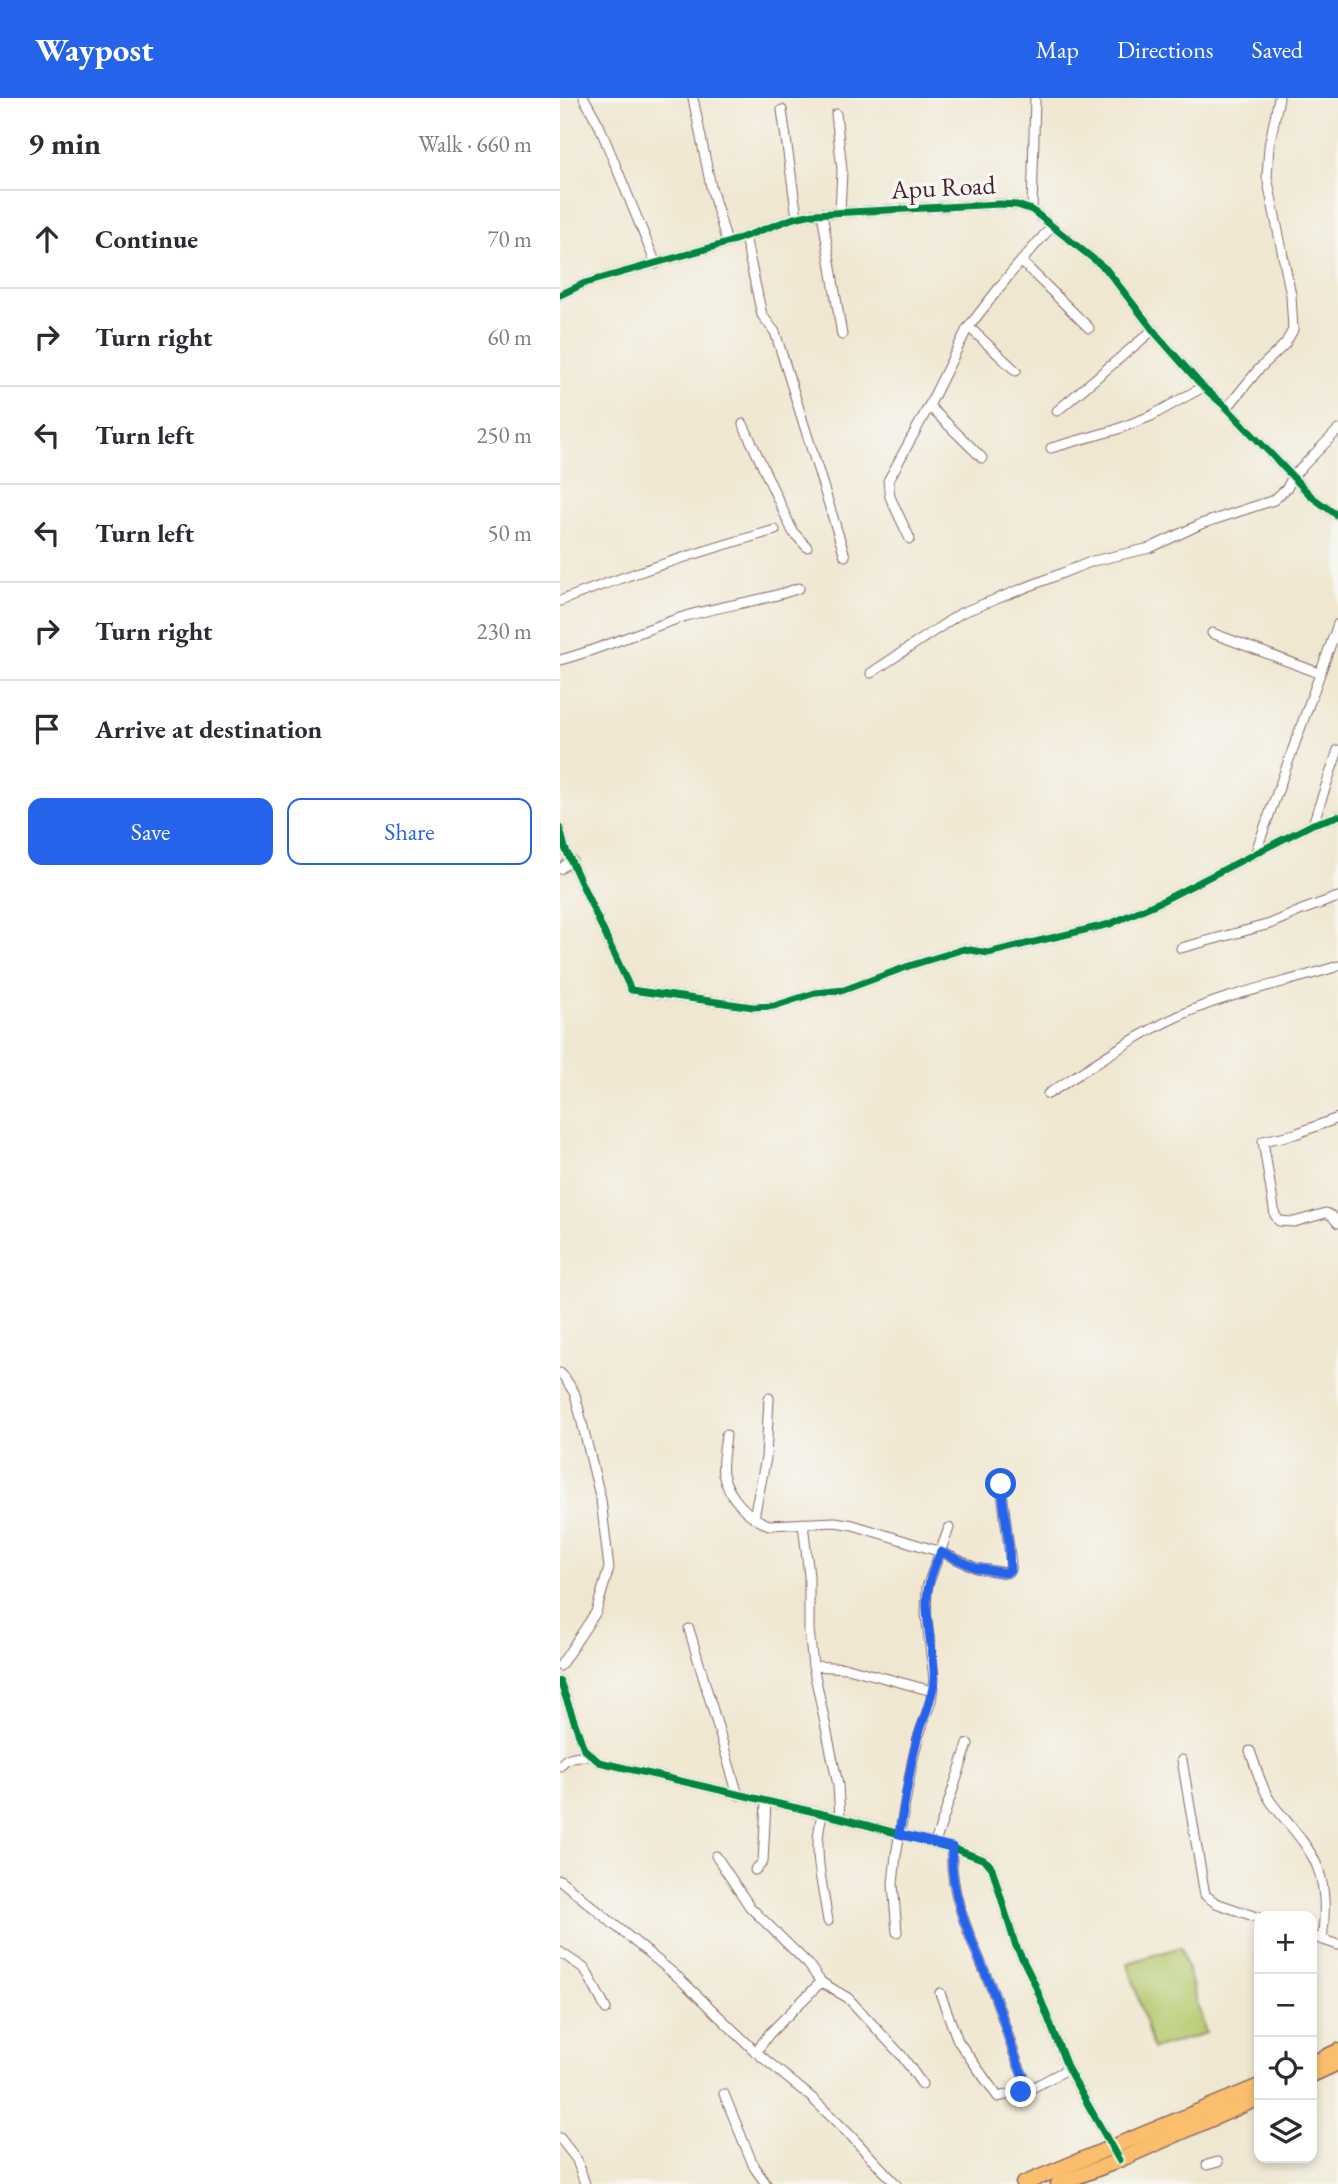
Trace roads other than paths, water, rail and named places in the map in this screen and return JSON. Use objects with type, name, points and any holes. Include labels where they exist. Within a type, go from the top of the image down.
[{"type":"main road","points":[[1317,2061],[1338,2051]]},
{"type":"main road","points":[[1317,2073],[1338,2063]]},
{"type":"main road","points":[[1058,2184],[1115,2153],[1254,2088]]},
{"type":"main road","points":[[1023,2184],[1115,2153],[1254,2100]]},
{"type":"street","points":[[584,98],[599,125],[656,264]]},
{"type":"street","points":[[693,98],[710,187],[727,243]]},
{"type":"street","points":[[1031,210],[1035,98]]},
{"type":"street","points":[[1227,408],[1258,370],[1285,344],[1293,330],[1291,295],[1267,177],[1269,146],[1279,98]]},
{"type":"street","points":[[782,110],[797,217]]},
{"type":"street","points":[[836,114],[842,170],[840,212]]},
{"type":"street","name":"Apu Road","points":[[560,295],[585,283],[727,243],[797,217],[840,212],[1017,205],[1031,210],[1107,269],[1153,330],[1203,387],[1227,408],[1312,497],[1338,516]]},
{"type":"street","points":[[822,213],[842,335]]},
{"type":"street","points":[[911,539],[890,497],[888,481],[969,327],[1052,226]]},
{"type":"street","points":[[745,237],[762,315],[775,332],[845,555]]},
{"type":"street","points":[[1021,261],[1089,328]]},
{"type":"street","points":[[969,327],[1016,371]]},
{"type":"street","points":[[1057,411],[1153,330]]},
{"type":"street","points":[[1051,448],[1151,416],[1203,387]]},
{"type":"street","points":[[929,406],[982,458]]},
{"type":"street","points":[[743,424],[793,532],[807,547]]},
{"type":"street","points":[[871,673],[961,613],[1093,561],[1150,548],[1201,524],[1274,500],[1287,488],[1293,475],[1338,430]]},
{"type":"street","points":[[560,601],[621,577],[717,545],[775,530]]},
{"type":"street","points":[[560,660],[609,645],[685,616],[758,600],[799,587]]},
{"type":"street","points":[[1255,854],[1338,624]]},
{"type":"street","points":[[1212,633],[1319,673]]},
{"type":"street","points":[[1313,824],[1338,750]]},
{"type":"street","points":[[560,828],[565,848],[631,990],[753,1007],[774,1006],[815,993],[844,990],[909,966],[964,950],[988,953],[1110,924],[1162,901],[1313,824],[1338,816]]},
{"type":"street","points":[[560,869],[572,860]]},
{"type":"street","points":[[1181,948],[1270,924],[1338,897]]},
{"type":"street","points":[[1048,1094],[1149,1030],[1186,1012],[1256,989],[1338,967]]},
{"type":"street","points":[[1338,1118],[1262,1141],[1279,1222],[1294,1222],[1326,1213],[1338,1223]]},
{"type":"street","points":[[560,1373],[575,1394],[601,1500],[609,1569],[596,1612],[560,1666]]},
{"type":"street","points":[[754,1517],[766,1458],[769,1398]]},
{"type":"street","points":[[726,1435],[723,1474],[743,1509],[769,1525],[835,1522],[853,1525],[941,1552],[976,1568],[1006,1573],[1010,1570],[1009,1546],[1001,1484]]},
{"type":"street","points":[[803,1523],[809,1576],[809,1629],[813,1667],[838,1785],[840,1818]]},
{"type":"street","points":[[897,1932],[893,1884],[899,1834],[918,1738],[932,1691],[934,1664],[925,1601],[932,1569],[949,1528]]},
{"type":"street","points":[[689,1629],[738,1795]]},
{"type":"street","points":[[813,1667],[848,1668],[932,1691]]},
{"type":"street","points":[[560,1681],[580,1740],[591,1756],[600,1762],[952,1847],[988,1863],[992,1868],[1015,1944],[1034,1982],[1068,2069],[1115,2153]]},
{"type":"street","points":[[935,1843],[968,1744]]},
{"type":"street","points":[[1250,1751],[1270,1800],[1304,1843],[1317,1865],[1324,1907],[1322,1940]]},
{"type":"street","points":[[560,1766],[563,1761],[573,1756],[591,1756]]},
{"type":"street","points":[[1182,1760],[1205,1895],[1216,1903],[1254,1916]]},
{"type":"street","points":[[755,1870],[763,1862],[766,1802]]},
{"type":"street","points":[[822,1815],[817,1831],[818,1849],[828,1922]]},
{"type":"street","points":[[952,1847],[950,1866],[964,1920],[998,2006],[1019,2070],[1030,2089]]},
{"type":"street","points":[[716,1856],[750,1907],[808,1964],[821,1982],[848,1997],[902,2056],[922,2084]]},
{"type":"street","points":[[560,1880],[679,1978],[756,2052],[812,2098],[896,2184]]},
{"type":"street","points":[[1317,1938],[1338,1945]]},
{"type":"street","points":[[560,1952],[585,1969],[606,2009]]},
{"type":"street","points":[[756,2052],[769,2034],[821,1982]]},
{"type":"street","points":[[940,1993],[958,2041],[998,2097],[1030,2089],[1068,2069]]},
{"type":"street","points":[[724,2094],[754,2167],[766,2184]]},
{"type":"street","points":[[560,2138],[577,2161],[585,2184]]},
{"type":"street","points":[[1207,2165],[1218,2162]]}]
